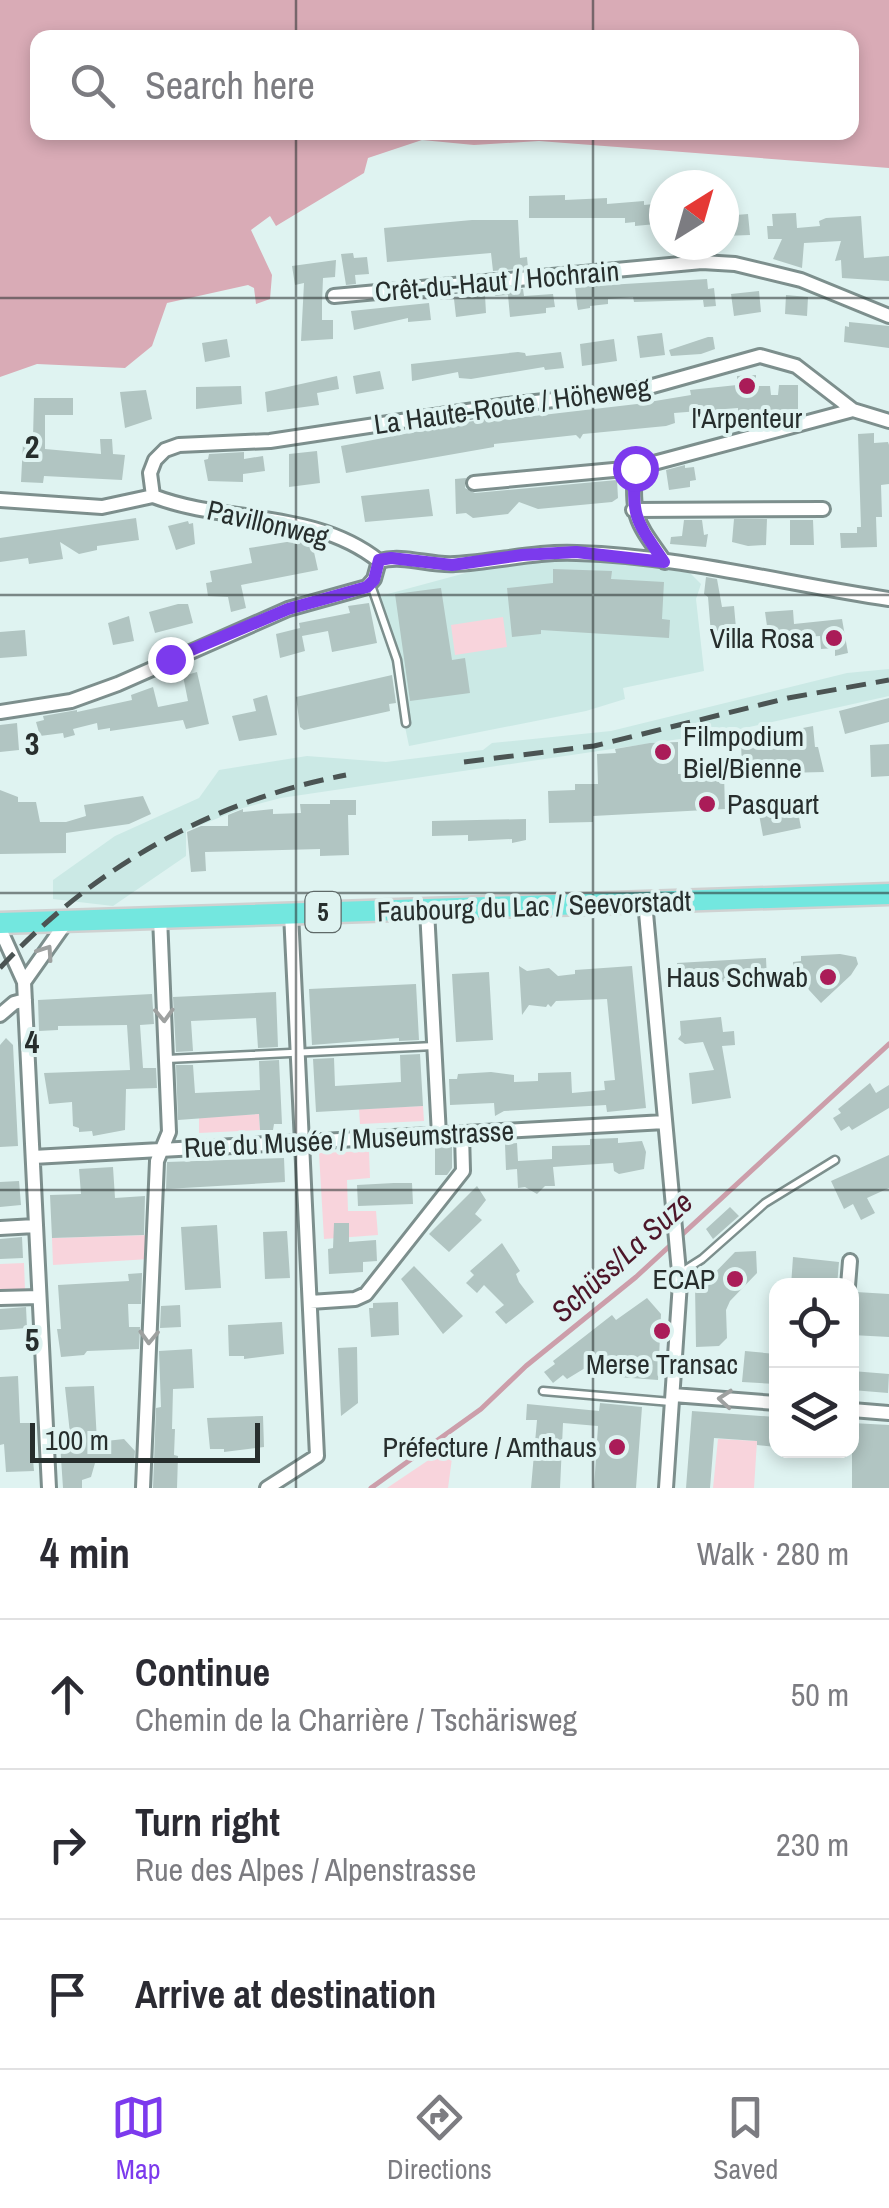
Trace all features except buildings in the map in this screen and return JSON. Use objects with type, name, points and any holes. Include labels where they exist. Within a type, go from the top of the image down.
[{"type":"main road","name":"Faubourg du Lac / Seevorstadt","points":[[0,926],[291,912],[889,894]]},
{"type":"street","name":"Crêt-du-Haut / Hochrain","points":[[334,296],[702,262],[734,264],[784,275],[889,316]]},
{"type":"street","name":"La Haute-Route / Höheweg","points":[[152,496],[150,473],[155,460],[165,450],[179,445],[270,441],[507,404],[612,394],[650,387],[745,358],[772,358],[796,366],[853,410],[889,421]]},
{"type":"street","points":[[474,483],[635,468],[853,410]]},
{"type":"street","points":[[635,468],[633,510],[664,562]]},
{"type":"street","points":[[0,500],[102,507],[152,496]]},
{"type":"street","name":"Pavillonweg","points":[[152,496],[296,524],[363,549],[379,560]]},
{"type":"street","points":[[633,510],[823,509]]},
{"type":"street","points":[[0,712],[71,700],[118,684],[244,626],[370,584],[379,560],[391,558],[452,565],[576,552],[664,562],[889,599]]},
{"type":"street","points":[[645,902],[679,1266],[666,1488]]},
{"type":"street","points":[[427,910],[439,1135]]},
{"type":"street","points":[[268,1488],[317,1456],[291,912]]},
{"type":"street","points":[[143,1488],[157,1161],[169,1132],[160,918]]},
{"type":"street","points":[[24,982],[67,921]]},
{"type":"street","points":[[0,926],[24,982],[49,1488]]},
{"type":"street","points":[[0,1015],[14,1003],[25,1000]]},
{"type":"street","name":"Rue du Musée / Museumstrasse","points":[[33,1157],[665,1122]]},
{"type":"street","points":[[310,1302],[355,1299],[366,1294],[463,1171],[462,1134]]},
{"type":"street","points":[[0,1228],[34,1226]]},
{"type":"street","points":[[849,1278],[850,1261]]},
{"type":"street","points":[[0,1298],[39,1297]]},
{"type":"street","points":[[672,1398],[769,1403]]},
{"type":"street","points":[[859,1411],[889,1413]]},
{"type":"lane","points":[[370,584],[397,660],[406,723]]},
{"type":"lane","points":[[166,1059],[434,1046]]},
{"type":"lane","points":[[679,1266],[702,1258],[765,1203],[835,1160]]},
{"type":"lane","points":[[543,1392],[672,1398]]},
{"type":"shaded area","points":[[0,0],[889,0],[889,168],[539,141],[474,145],[422,140],[368,158],[364,173],[276,226],[270,216],[251,230],[272,275],[270,299],[256,304],[254,288],[248,285],[167,303],[152,346],[125,368],[37,364],[0,377]]},
{"type":"shaded area","points":[[546,560],[599,560],[690,573],[701,584],[696,599],[704,671],[623,688],[625,699],[586,711],[409,746],[373,598],[473,571]]},
{"type":"shaded area","points":[[503,617],[507,647],[455,655],[451,625]]},
{"type":"shaded area","points":[[889,669],[889,696],[727,732],[281,798],[243,808],[186,831],[186,856],[113,906],[53,899],[53,880],[115,836],[199,798],[219,770],[307,756],[386,762],[483,750],[492,743],[611,731],[847,673]]},
{"type":"shaded area","points":[[423,1106],[424,1121],[360,1124],[359,1109]]},
{"type":"shaded area","points":[[259,1114],[260,1130],[199,1133],[199,1117]]},
{"type":"shaded area","points":[[369,1151],[370,1178],[347,1180],[348,1211],[376,1211],[378,1235],[324,1239],[319,1153]]},
{"type":"shaded area","points":[[150,1235],[149,1259],[53,1265],[52,1238]]},
{"type":"shaded area","points":[[24,1263],[25,1290],[0,1291],[0,1264]]},
{"type":"shaded area","points":[[718,1439],[757,1441],[754,1488],[713,1488]]},
{"type":"shaded area","points":[[454,1443],[448,1488],[387,1488]]},
{"type":"waterway","name":"Schüss/La Suze","points":[[371,1488],[481,1409],[526,1366],[636,1277],[889,1044]]},
{"type":"railway","points":[[464,762],[594,746],[788,698],[889,680]]},
{"type":"railway","points":[[0,968],[75,899],[158,843],[248,802],[346,775]]},
{"type":"place","name":"l'Arpenteur","points":[[747,386]]},
{"type":"place","name":"Villa Rosa","points":[[834,638]]},
{"type":"place","name":"Filmpodium Biel/Bienne","points":[[663,752]]},
{"type":"place","name":"Pasquart","points":[[707,804]]},
{"type":"place","name":"Haus Schwab","points":[[828,977]]},
{"type":"place","name":"ECAP","points":[[735,1279]]},
{"type":"place","name":"Merse Transac","points":[[662,1331]]},
{"type":"place","name":"Préfecture / Amthaus","points":[[617,1447]]},
{"type":"route","points":[[170,659],[288,609],[367,587],[374,580],[379,560],[452,565],[576,552],[664,562],[635,518],[635,468]]}]
